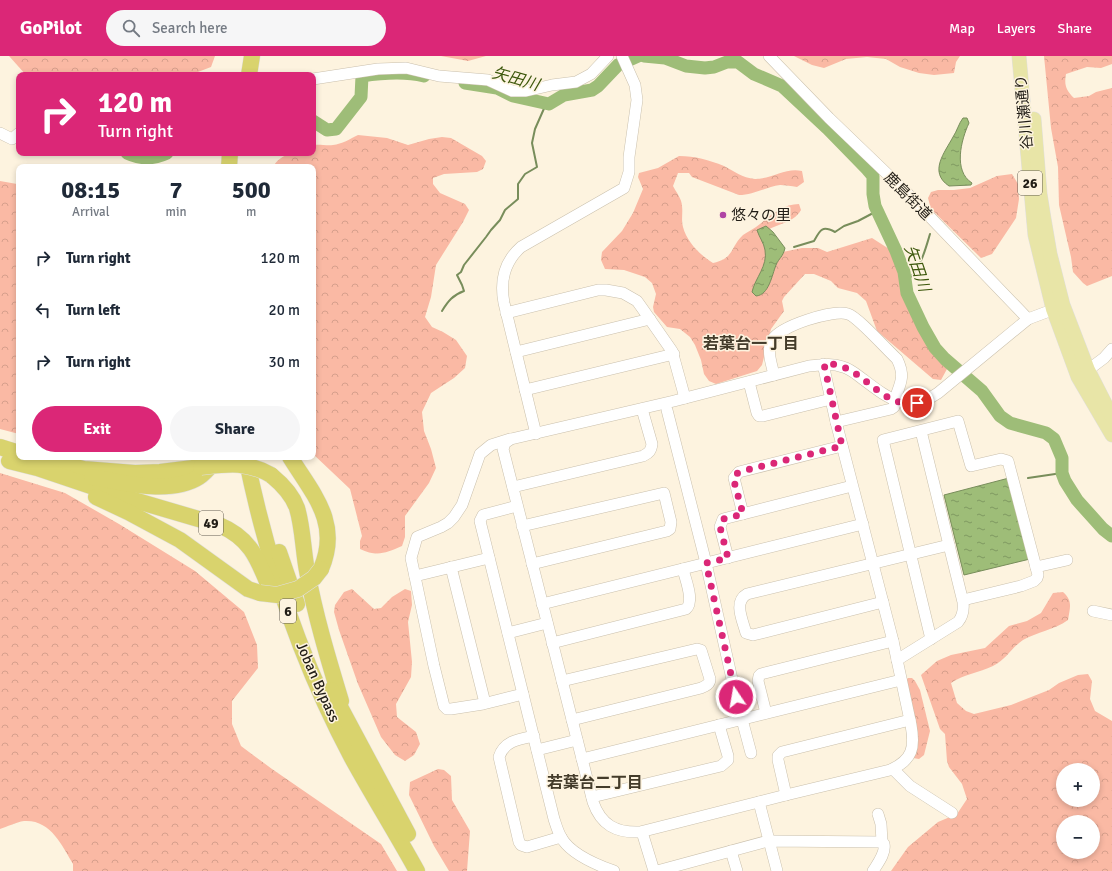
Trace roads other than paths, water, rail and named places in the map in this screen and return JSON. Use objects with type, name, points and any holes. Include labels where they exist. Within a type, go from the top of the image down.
[{"type":"highway","points":[[239,72],[242,56]]},
{"type":"highway","points":[[249,72],[252,56]]},
{"type":"highway","name":"49","points":[[0,447],[15,456]]},
{"type":"highway","name":"49","points":[[22,460],[37,468],[120,496],[219,525],[231,530],[241,537],[255,555],[304,666],[322,695]]},
{"type":"highway","name":"49","points":[[23,460],[128,512],[180,540],[248,589],[260,593],[276,595],[298,589],[314,578],[321,569],[328,547],[327,525],[323,512],[292,460]]},
{"type":"highway","name":"49","points":[[27,460],[85,476],[140,486],[179,485],[198,478],[215,460]]},
{"type":"highway","points":[[48,460],[84,469],[134,473],[160,472],[233,464],[259,469],[271,475],[278,481],[290,494],[297,508],[317,619],[348,721]]},
{"type":"highway","name":"Joban Bypass","points":[[247,460],[268,554],[322,695],[352,758],[417,871]]},
{"type":"highway","name":"Joban Bypass","points":[[257,460],[277,544],[309,640],[332,694],[428,871]]},
{"type":"main road","name":"谷川瀬通り","points":[[1019,56],[1035,235],[1058,307]]},
{"type":"main road","name":"26","points":[[1029,56],[1040,194],[1058,307],[1078,377],[1112,435]]},
{"type":"main road","name":"26","points":[[1058,307],[1112,417]]},
{"type":"street","points":[[316,79],[378,69],[406,68],[439,76],[488,80],[512,91],[526,91],[552,85],[576,82],[584,79],[591,74],[608,56]]},
{"type":"street","points":[[536,434],[502,295],[503,279],[508,262],[515,252],[532,240],[624,188],[627,181],[637,100],[635,85],[622,56]]},
{"type":"street","name":"鹿島街道","points":[[769,56],[829,118],[906,192],[1028,319]]},
{"type":"street","points":[[0,133],[12,139],[16,136]]},
{"type":"street","points":[[506,313],[598,290],[623,293],[637,301],[674,354],[685,398]]},
{"type":"street","points":[[523,694],[485,704],[451,709],[447,709],[444,706],[411,558],[417,537],[441,527],[454,518],[462,505],[480,454],[492,445],[511,439],[774,376],[809,366],[824,364],[844,367],[855,373],[894,404],[917,403],[932,397],[1028,319],[1058,307]]},
{"type":"street","points":[[774,376],[769,348],[772,340],[778,334],[796,323],[837,313],[846,313],[859,322],[897,359],[902,375],[892,409],[836,422]]},
{"type":"street","points":[[516,352],[650,318]]},
{"type":"street","points":[[1088,370],[1104,358],[1112,349]]},
{"type":"street","points":[[525,390],[674,354]]},
{"type":"street","points":[[511,439],[505,443],[503,450],[592,797],[598,814],[610,826],[616,830],[629,833],[642,832],[786,794],[893,769],[903,763],[911,752],[913,738],[893,641],[836,422],[824,364]]},
{"type":"street","points":[[749,382],[759,416],[831,399]]},
{"type":"street","points":[[512,487],[643,456],[648,453],[652,444],[642,408]]},
{"type":"street","points":[[667,410],[706,563],[751,753]]},
{"type":"street","points":[[931,639],[912,554],[883,440],[958,421],[971,466],[1001,459],[1008,461],[1036,567],[1037,578],[1034,581],[1021,586],[963,600]]},
{"type":"street","points":[[897,660],[958,622],[962,617],[964,609],[921,431]]},
{"type":"street","points":[[743,514],[734,478],[739,472],[842,446]]},
{"type":"street","points":[[728,558],[720,527],[723,519],[852,486]]},
{"type":"street","points":[[522,526],[664,492],[671,522],[670,529],[667,531],[532,564]]},
{"type":"street","points":[[518,506],[483,514],[480,521],[554,819],[561,837],[568,845],[590,861],[614,871]]},
{"type":"street","points":[[542,604],[862,524]]},
{"type":"street","points":[[882,602],[753,635],[746,633],[739,605],[740,600],[747,594],[949,545]]},
{"type":"street","points":[[415,576],[489,558]]},
{"type":"street","points":[[1036,567],[1067,560]]},
{"type":"street","points":[[451,567],[485,704]]},
{"type":"street","points":[[552,643],[686,610],[689,606],[690,599],[683,569]]},
{"type":"street","points":[[1093,612],[1112,615]]},
{"type":"street","points":[[508,632],[547,623]]},
{"type":"street","points":[[766,713],[758,680],[761,674],[893,641]]},
{"type":"street","points":[[562,681],[697,648],[701,650],[703,654],[710,679],[708,685],[701,688],[572,720]]},
{"type":"street","points":[[582,759],[901,680]]},
{"type":"street","points":[[786,794],[778,760],[778,756],[782,752],[910,720]]},
{"type":"street","points":[[592,797],[721,766],[728,760],[728,756],[719,725]]},
{"type":"street","points":[[534,736],[509,742],[504,747],[499,757],[519,842],[521,845],[527,847],[561,837]]},
{"type":"street","points":[[537,750],[577,740]]},
{"type":"street","points":[[893,769],[910,786],[952,813]]},
{"type":"street","points":[[759,802],[777,871]]},
{"type":"street","points":[[874,871],[884,848],[884,844],[882,842],[881,824],[878,814]]},
{"type":"street","points":[[642,832],[655,871],[768,841],[882,842]]},
{"type":"street","points":[[731,851],[737,871]]},
{"type":"water","points":[[963,118],[967,118],[969,123],[961,146],[960,155],[962,171],[966,178],[972,183],[971,185],[949,186],[940,175],[940,162]]},
{"type":"water","points":[[766,226],[773,232],[785,248],[776,265],[767,288],[760,295],[756,296],[752,292],[765,261],[764,247],[757,230]]},
{"type":"water","points":[[1009,478],[1030,559],[964,575],[944,495]]},
{"type":"waterway","name":"矢田川","points":[[465,83],[497,88],[513,96],[549,104],[564,95],[592,90],[598,86],[618,65],[638,56]]},
{"type":"waterway","name":"矢田川","points":[[644,56],[665,58],[686,66],[705,68],[714,67],[727,62],[738,62],[754,74],[782,86],[828,129],[873,176],[875,206],[904,272],[907,293],[935,348],[945,359],[982,391],[1000,416],[1010,423],[1046,433],[1054,439],[1062,458],[1062,473],[1065,481],[1077,500],[1103,529],[1112,536]]},
{"type":"waterway","name":"矢田川","points":[[316,123],[327,130],[336,129],[361,97],[362,76],[393,73],[409,73],[424,76]]},
{"type":"waterway","points":[[442,311],[451,299],[464,291],[457,275],[461,272],[464,265],[500,220],[505,210],[518,199],[518,184],[525,174],[537,167],[532,143],[535,129],[546,104]]},
{"type":"waterway","name":"矢田川","points":[[137,156],[147,158],[157,156]]},
{"type":"waterway","points":[[794,247],[814,241],[820,231],[824,229],[835,232],[844,226],[858,221],[877,211]]},
{"type":"waterway","points":[[906,282],[919,265],[930,234]]},
{"type":"waterway","points":[[1028,478],[1062,473]]},
{"type":"place","name":"悠々の里","points":[[723,215]]},
{"type":"district","name":"若葉台一丁目","points":[[751,343]]},
{"type":"district","name":"若葉台二丁目","points":[[595,782]]}]
